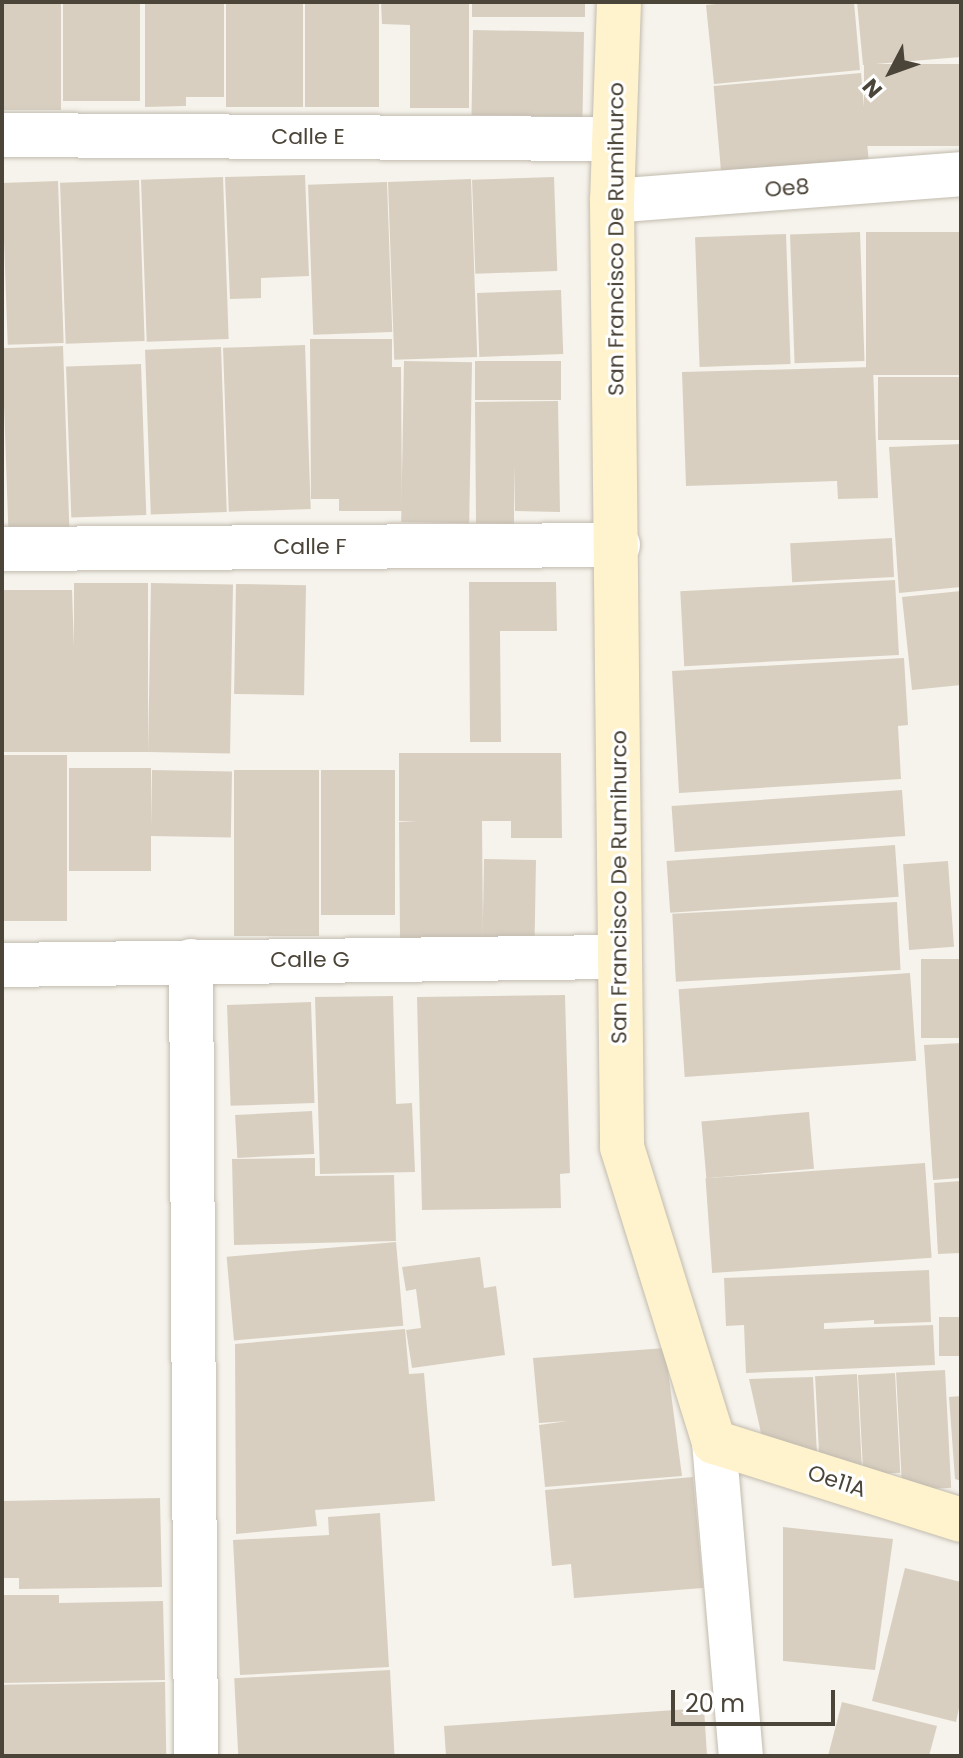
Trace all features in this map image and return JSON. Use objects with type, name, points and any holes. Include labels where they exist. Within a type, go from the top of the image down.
[{"type":"street","name":"San Francisco De Rumihurco","points":[[619,2],[612,201],[618,545],[617,957],[622,1147],[664,1295],[714,1442],[741,1756]]},
{"type":"street","name":"Calle E","points":[[2,135],[613,139]]},
{"type":"street","name":"Oe8","points":[[612,201],[961,174]]},
{"type":"street","name":"Calle F","points":[[2,549],[618,545]]},
{"type":"street","name":"Calle G","points":[[2,965],[617,957]]},
{"type":"street","points":[[191,961],[196,1756]]},
{"type":"street","name":"Oe11A","points":[[714,1442],[961,1520]]},
{"type":"building","points":[[2,2],[61,2],[61,110],[2,110]]},
{"type":"building","points":[[63,2],[140,2],[140,101],[63,101]]},
{"type":"building","points":[[145,2],[224,2],[224,97],[186,97],[186,106],[145,107]]},
{"type":"building","points":[[226,2],[303,2],[303,107],[226,107]]},
{"type":"building","points":[[305,2],[379,2],[379,107],[305,107]]},
{"type":"building","points":[[381,2],[469,2],[469,108],[410,108],[410,25],[382,24]]},
{"type":"building","points":[[472,2],[585,2],[585,17],[472,17]]},
{"type":"building","points":[[854,2],[860,70],[714,84],[706,5]]},
{"type":"building","points":[[857,2],[961,2],[961,57],[863,65]]},
{"type":"building","points":[[473,30],[584,32],[582,117],[472,115]]},
{"type":"building","points":[[864,64],[961,64],[961,146],[864,146]]},
{"type":"building","points":[[861,73],[869,167],[722,180],[714,86]]},
{"type":"building","points":[[305,175],[309,276],[261,278],[261,298],[230,299],[225,177]]},
{"type":"building","points":[[223,177],[229,339],[147,342],[141,180]]},
{"type":"building","points":[[554,177],[557,271],[475,274],[472,180]]},
{"type":"building","points":[[471,179],[477,357],[394,360],[388,182]]},
{"type":"building","points":[[139,180],[145,341],[66,344],[60,183]]},
{"type":"building","points":[[58,181],[64,343],[8,345],[2,183]]},
{"type":"building","points":[[387,182],[392,332],[313,335],[308,185]]},
{"type":"building","points":[[860,232],[865,361],[795,363],[790,234]]},
{"type":"building","points":[[866,232],[961,232],[961,375],[866,375]]},
{"type":"building","points":[[786,234],[791,364],[700,367],[695,237]]},
{"type":"building","points":[[561,290],[563,354],[479,357],[477,293]]},
{"type":"building","points":[[310,339],[392,339],[392,367],[401,367],[402,511],[339,511],[339,499],[311,499]]},
{"type":"building","points":[[305,345],[311,509],[229,512],[223,348]]},
{"type":"building","points":[[63,346],[69,529],[8,531],[2,348]]},
{"type":"building","points":[[221,347],[227,512],[151,515],[145,350]]},
{"type":"building","points":[[404,361],[472,362],[469,523],[401,522]]},
{"type":"building","points":[[475,361],[561,361],[561,400],[475,400]]},
{"type":"building","points":[[141,364],[146,515],[71,518],[66,367]]},
{"type":"building","points":[[873,367],[878,498],[838,499],[837,481],[686,486],[682,372]]},
{"type":"building","points":[[878,377],[961,377],[961,440],[878,440]]},
{"type":"building","points":[[558,401],[560,512],[515,511],[514,464],[514,524],[476,523],[475,402]]},
{"type":"building","points":[[961,444],[961,587],[899,593],[889,447]]},
{"type":"building","points":[[892,538],[894,577],[792,582],[790,543]]},
{"type":"building","points":[[895,580],[899,655],[684,666],[680,591]]},
{"type":"building","points":[[469,582],[556,582],[557,631],[500,631],[501,742],[470,742]]},
{"type":"building","points":[[74,583],[148,583],[148,752],[2,752],[2,590],[72,590],[74,647]]},
{"type":"building","points":[[151,583],[233,584],[230,753],[148,752]]},
{"type":"building","points":[[236,584],[306,585],[304,695],[234,694]]},
{"type":"building","points":[[961,591],[961,685],[912,690],[902,597]]},
{"type":"building","points":[[904,658],[908,725],[898,726],[901,779],[679,793],[672,671]]},
{"type":"building","points":[[399,753],[561,753],[562,838],[511,838],[511,821],[482,821],[483,939],[400,939],[399,822],[417,821],[399,821]]},
{"type":"building","points":[[2,755],[67,755],[67,921],[2,921]]},
{"type":"building","points":[[69,768],[151,768],[151,871],[69,871]]},
{"type":"building","points":[[152,770],[232,771],[231,837],[151,836]]},
{"type":"building","points":[[234,770],[319,770],[319,936],[234,936]]},
{"type":"building","points":[[321,770],[395,770],[395,915],[321,915]]},
{"type":"building","points":[[902,790],[905,836],[675,852],[672,806]]},
{"type":"building","points":[[895,845],[899,897],[670,913],[667,861]]},
{"type":"building","points":[[484,859],[536,860],[535,940],[483,939]]},
{"type":"building","points":[[948,861],[954,947],[909,950],[903,864]]},
{"type":"building","points":[[897,902],[901,970],[676,982],[672,914]]},
{"type":"building","points":[[921,959],[961,959],[961,1038],[921,1038]]},
{"type":"building","points":[[910,973],[916,1061],[685,1077],[679,989]]},
{"type":"building","points":[[565,995],[570,1173],[560,1174],[561,1208],[422,1210],[417,997]]},
{"type":"building","points":[[393,996],[396,1104],[412,1103],[415,1172],[320,1174],[315,997]]},
{"type":"building","points":[[311,1002],[315,1103],[231,1106],[227,1005]]},
{"type":"building","points":[[961,1043],[961,1178],[933,1180],[924,1045]]},
{"type":"building","points":[[312,1111],[314,1154],[237,1158],[235,1115]]},
{"type":"building","points":[[809,1112],[814,1169],[706,1178],[701,1121]]},
{"type":"building","points":[[315,1158],[315,1176],[394,1175],[396,1241],[234,1245],[232,1159]]},
{"type":"building","points":[[925,1163],[932,1258],[712,1273],[706,1178]]},
{"type":"building","points":[[961,1181],[961,1253],[938,1254],[934,1183]]},
{"type":"building","points":[[396,1242],[403,1326],[234,1340],[227,1257]]},
{"type":"building","points":[[480,1257],[484,1288],[496,1286],[505,1355],[412,1368],[406,1330],[421,1328],[416,1289],[406,1291],[402,1267]]},
{"type":"building","points":[[929,1270],[931,1322],[874,1324],[874,1320],[824,1323],[824,1329],[933,1325],[935,1365],[746,1373],[744,1325],[726,1326],[724,1278]]},
{"type":"building","points":[[939,1317],[961,1317],[961,1356],[939,1356]]},
{"type":"building","points":[[405,1329],[409,1374],[424,1373],[435,1501],[315,1510],[317,1526],[236,1534],[235,1344]]},
{"type":"building","points":[[665,1348],[682,1476],[545,1487],[539,1425],[568,1421],[539,1423],[533,1358]]},
{"type":"building","points":[[945,1370],[951,1488],[902,1490],[896,1373]]},
{"type":"building","points":[[895,1373],[900,1473],[863,1475],[858,1375]]},
{"type":"building","points":[[857,1374],[862,1468],[820,1470],[815,1376]]},
{"type":"building","points":[[813,1377],[817,1455],[763,1442],[749,1379]]},
{"type":"building","points":[[961,1396],[961,1481],[955,1479],[949,1397]]},
{"type":"building","points":[[693,1477],[703,1588],[574,1598],[571,1564],[552,1566],[545,1490]]},
{"type":"building","points":[[160,1498],[162,1587],[19,1589],[19,1578],[2,1578],[2,1501]]},
{"type":"building","points":[[380,1513],[389,1667],[240,1675],[233,1540],[329,1535],[328,1517]]},
{"type":"building","points":[[783,1527],[893,1539],[875,1670],[783,1661]]},
{"type":"building","points":[[905,1568],[961,1582],[961,1699],[956,1722],[872,1701]]},
{"type":"building","points":[[2,1595],[59,1595],[59,1603],[163,1601],[165,1680],[2,1683]]},
{"type":"building","points":[[390,1670],[395,1756],[238,1756],[234,1678]]},
{"type":"building","points":[[165,1682],[166,1756],[3,1756],[2,1685]]},
{"type":"building","points":[[842,1702],[937,1726],[929,1756],[828,1756]]},
{"type":"building","points":[[704,1708],[707,1756],[446,1756],[444,1726]]}]
